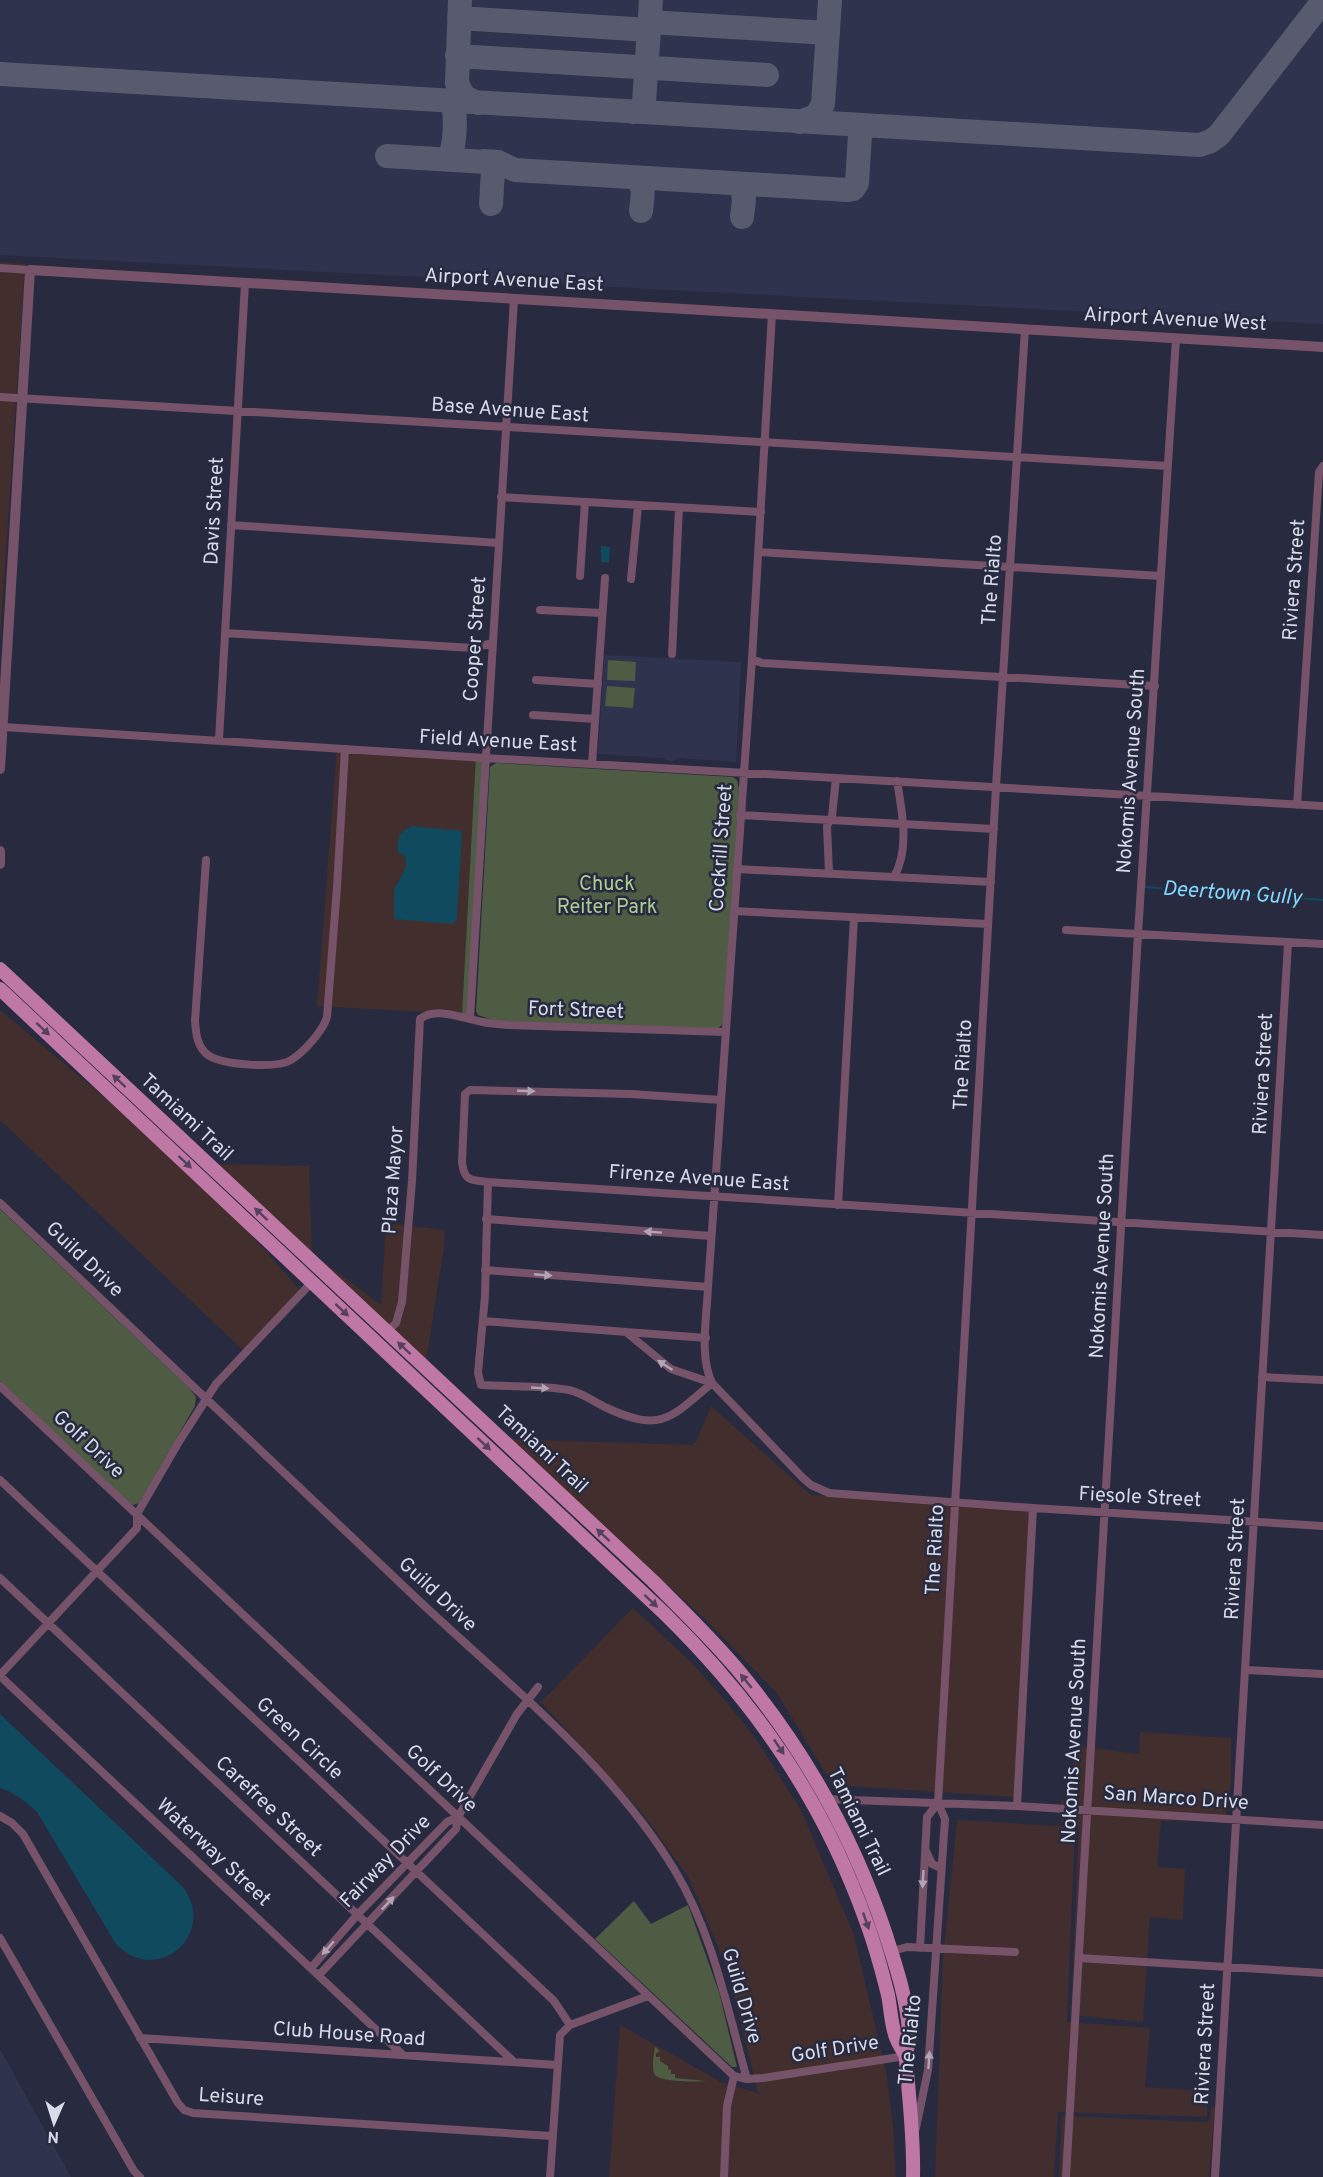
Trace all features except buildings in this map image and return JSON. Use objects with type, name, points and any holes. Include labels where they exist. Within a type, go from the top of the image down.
[{"type":"main road","name":"Tamiami Trail","points":[[0,969],[653,1581],[705,1634],[769,1709],[803,1758],[847,1837],[864,1876],[891,1951],[905,2003],[910,2034],[906,2056],[914,2138],[914,2177]]},
{"type":"main road","name":"Tamiami Trail","points":[[0,989],[696,1645],[728,1679],[791,1766],[837,1850],[855,1892],[877,1955],[896,2040],[906,2056]]},
{"type":"street","name":"Airport Avenue East","points":[[0,268],[1025,329]]},
{"type":"street","points":[[0,769],[30,270]]},
{"type":"street","name":"Davis Street","points":[[219,740],[245,283]]},
{"type":"street","name":"Cooper Street","points":[[470,1018],[514,299]]},
{"type":"street","name":"Cockrill Street","points":[[712,1383],[706,1367],[708,1287],[752,659],[772,314]]},
{"type":"street","name":"Airport Avenue West","points":[[1025,329],[1323,347]]},
{"type":"street","name":"The Rialto","points":[[914,2138],[928,2070],[945,1819],[938,1803],[996,787],[1025,329]]},
{"type":"street","name":"Nokomis Avenue South","points":[[1066,2177],[1138,934],[1176,338]]},
{"type":"street","name":"Base Avenue East","points":[[0,397],[1168,466]]},
{"type":"street","name":"Riviera Street","points":[[1297,805],[1319,472],[1323,466]]},
{"type":"street","points":[[501,497],[760,512]]},
{"type":"street","points":[[580,576],[585,502]]},
{"type":"street","points":[[631,579],[638,506]]},
{"type":"street","points":[[672,654],[679,508]]},
{"type":"street","points":[[231,525],[499,543]]},
{"type":"street","points":[[758,552],[1161,576]]},
{"type":"street","points":[[592,764],[604,578]]},
{"type":"street","points":[[540,610],[602,614]]},
{"type":"street","points":[[225,633],[473,648],[482,648],[493,643]]},
{"type":"street","points":[[752,659],[762,663],[1155,686]]},
{"type":"street","points":[[536,680],[598,684]]},
{"type":"street","points":[[533,715],[595,719]]},
{"type":"street","name":"Field Avenue East","points":[[1,725],[485,758],[1323,806]]},
{"type":"street","points":[[206,860],[195,1022],[197,1039],[201,1048],[209,1056],[219,1060],[275,1065],[291,1060],[324,1027],[327,1017],[345,749]]},
{"type":"street","points":[[829,873],[826,833],[831,820],[836,778]]},
{"type":"street","points":[[894,877],[899,868],[904,824],[897,781]]},
{"type":"street","points":[[740,815],[994,829]]},
{"type":"street","points":[[0,851],[0,864]]},
{"type":"street","points":[[737,868],[991,882]]},
{"type":"street","points":[[734,911],[988,924]]},
{"type":"street","points":[[838,1205],[854,917]]},
{"type":"street","points":[[1066,930],[1323,944]]},
{"type":"street","name":"Riviera Street","points":[[1215,2177],[1288,943]]},
{"type":"street","name":"Fort Street","points":[[427,1014],[452,1015],[507,1025],[726,1032]]},
{"type":"street","name":"Plaza Mayor","points":[[376,1342],[396,1323],[402,1302],[412,1182],[420,1019],[427,1014]]},
{"type":"street","name":"Firenze Avenue East","points":[[721,1100],[631,1094],[475,1089],[465,1094],[463,1173],[468,1178],[488,1182],[1323,1235]]},
{"type":"street","points":[[488,1182],[483,1321],[478,1373],[481,1385],[569,1390],[621,1414],[640,1420],[656,1421],[674,1415],[712,1383]]},
{"type":"street","name":"Guild Drive","points":[[0,1203],[562,1734],[625,1802],[680,1879],[705,1933],[728,2006],[747,2079]]},
{"type":"street","points":[[486,1219],[711,1236]]},
{"type":"street","points":[[485,1270],[708,1287]]},
{"type":"street","points":[[0,1675],[137,1528],[137,1514],[205,1399],[221,1378],[312,1282]]},
{"type":"street","points":[[483,1321],[706,1338]]},
{"type":"street","points":[[626,1332],[671,1369],[712,1383],[803,1478],[819,1490],[839,1495],[955,1503]]},
{"type":"street","points":[[1263,1377],[1323,1380]]},
{"type":"street","name":"Golf Drive","points":[[0,1386],[734,2076],[747,2079],[906,2056]]},
{"type":"street","name":"Green Circle","points":[[0,1480],[554,2001],[570,2025]]},
{"type":"street","name":"Fiesole Street","points":[[955,1503],[1323,1526]]},
{"type":"street","points":[[1017,1806],[1034,1508]]},
{"type":"street","name":"Carefree Street","points":[[0,1578],[513,2061]]},
{"type":"street","points":[[1246,1670],[1323,1674]]},
{"type":"street","name":"Waterway Street","points":[[0,1675],[403,2055]]},
{"type":"street","name":"Fairway Drive","points":[[311,1968],[358,1914],[447,1822],[458,1817],[526,1701],[538,1687]]},
{"type":"street","name":"San Marco Drive","points":[[812,1801],[826,1798],[1017,1806],[1323,1825]]},
{"type":"street","name":"The Rialto","points":[[920,1948],[927,1817],[938,1803]]},
{"type":"street","name":"Leisure","points":[[0,1816],[12,1823],[23,1834],[178,2103],[188,2112],[552,2136]]},
{"type":"street","points":[[319,1975],[456,1829],[458,1817]]},
{"type":"street","points":[[925,1848],[932,1863],[941,1868]]},
{"type":"street","points":[[0,1938],[134,2171],[140,2177]]},
{"type":"street","points":[[877,1955],[907,1947],[1016,1952]]},
{"type":"street","points":[[1079,1958],[1323,1973]]},
{"type":"street","points":[[550,2177],[559,2038],[562,2031],[570,2025],[648,1996]]},
{"type":"street","name":"Club House Road","points":[[140,2038],[557,2065]]},
{"type":"street","points":[[724,2177],[727,2106],[734,2076]]},
{"type":"shaded area","points":[[0,0],[1323,0],[1323,324],[0,255]]},
{"type":"shaded area","points":[[0,262],[25,264],[0,642]]},
{"type":"shaded area","points":[[601,546],[610,547],[609,563],[601,562]]},
{"type":"shaded area","points":[[606,655],[741,662],[736,762],[679,758],[671,762],[664,758],[598,754]]},
{"type":"shaded area","points":[[337,746],[476,755],[462,1014],[317,1006]],"holes":[[[405,856],[452,924],[397,882],[406,867]]]},
{"type":"shaded area","points":[[412,826],[462,831],[457,919],[452,924],[394,919],[394,890],[406,867],[405,856],[398,852],[398,839],[404,830]]},
{"type":"shaded area","points":[[0,1010],[139,1126],[240,1222],[300,1290],[244,1351],[0,1120]]},
{"type":"shaded area","points":[[214,1164],[309,1166],[312,1253],[381,1305],[386,1223],[445,1230],[426,1362]]},
{"type":"shaded area","points":[[711,1406],[811,1495],[933,1503],[1032,1505],[1014,1797],[833,1785],[776,1692],[706,1620],[508,1439],[692,1445],[696,1442]]},
{"type":"shaded area","points":[[633,1608],[693,1664],[724,1699],[756,1739],[801,1810],[854,1935],[887,2076],[896,2177],[609,2177],[620,2025],[721,2082],[758,2093],[728,1971],[689,1878],[640,1810],[541,1702]]},
{"type":"shaded area","points":[[0,1714],[183,1887],[192,1905],[193,1922],[188,1937],[178,1949],[164,1957],[149,1960],[132,1956],[116,1944],[37,1812],[20,1798],[0,1788]]},
{"type":"shaded area","points":[[1140,1732],[1231,1738],[1231,1785],[1225,1820],[1161,1821],[1157,1867],[1185,1869],[1183,1920],[1150,1917],[1143,2022],[1071,2015],[1079,1827],[1077,1823],[1061,1822],[1061,1800],[1066,1800],[1076,1746],[1139,1754]]},
{"type":"shaded area","points":[[957,1820],[1075,1827],[1067,2022],[1150,2028],[1145,2087],[1208,2091],[1207,2117],[1058,2112],[1054,2177],[935,2177],[943,1958]]},
{"type":"shaded area","points":[[0,2049],[71,2177],[0,2177]]},
{"type":"shaded area","points":[[1211,2107],[1215,2107],[1209,2177],[1059,2177],[1062,2116],[1206,2122],[1210,2119]]},
{"type":"green space","points":[[608,660],[636,662],[635,681],[607,680]]},
{"type":"green space","points":[[607,686],[635,688],[633,708],[605,706]]},
{"type":"green space","points":[[476,755],[494,759],[487,764],[473,1016],[462,1014]]},
{"type":"green space","name":"Chuck Reiter Park","points":[[496,763],[733,777],[737,780],[739,789],[723,1024],[716,1030],[496,1021],[478,1015],[476,1011],[490,767]]},
{"type":"green space","points":[[0,1209],[196,1397],[195,1406],[139,1503],[133,1505],[129,1503],[0,1381]]},
{"type":"green space","points":[[634,1901],[651,1924],[688,1905],[719,1992],[737,2067],[732,2067],[595,1939]]},
{"type":"green space","points":[[655,2047],[660,2051],[656,2053],[656,2057],[660,2057],[660,2061],[671,2070],[671,2074],[675,2074],[675,2078],[706,2081],[679,2081],[655,2075],[653,2061]]},
{"type":"waterway","name":"Deertown Gully","points":[[1144,887],[1323,900]]},
{"type":"taxiway","points":[[460,0],[457,83],[464,97],[478,103]]},
{"type":"taxiway","points":[[633,112],[641,109],[644,102],[651,0]]},
{"type":"taxiway","points":[[800,122],[816,116],[823,104],[830,0]]},
{"type":"taxiway","points":[[0,74],[1200,145],[1219,135],[1323,1]]},
{"type":"taxiway","points":[[459,18],[649,30]]},
{"type":"taxiway","points":[[649,22],[828,33]]},
{"type":"taxiway","points":[[457,56],[767,75]]},
{"type":"taxiway","points":[[442,159],[449,157],[451,153],[455,131],[454,109],[452,104],[446,101]]},
{"type":"taxiway","points":[[484,161],[498,162],[515,170],[848,190],[853,189],[857,183],[860,134],[864,128],[870,126]]},
{"type":"taxiway","points":[[387,156],[487,162],[493,170],[491,204]]},
{"type":"taxiway","points":[[634,178],[642,187],[641,211]]},
{"type":"taxiway","points":[[736,184],[743,194],[742,217]]}]
